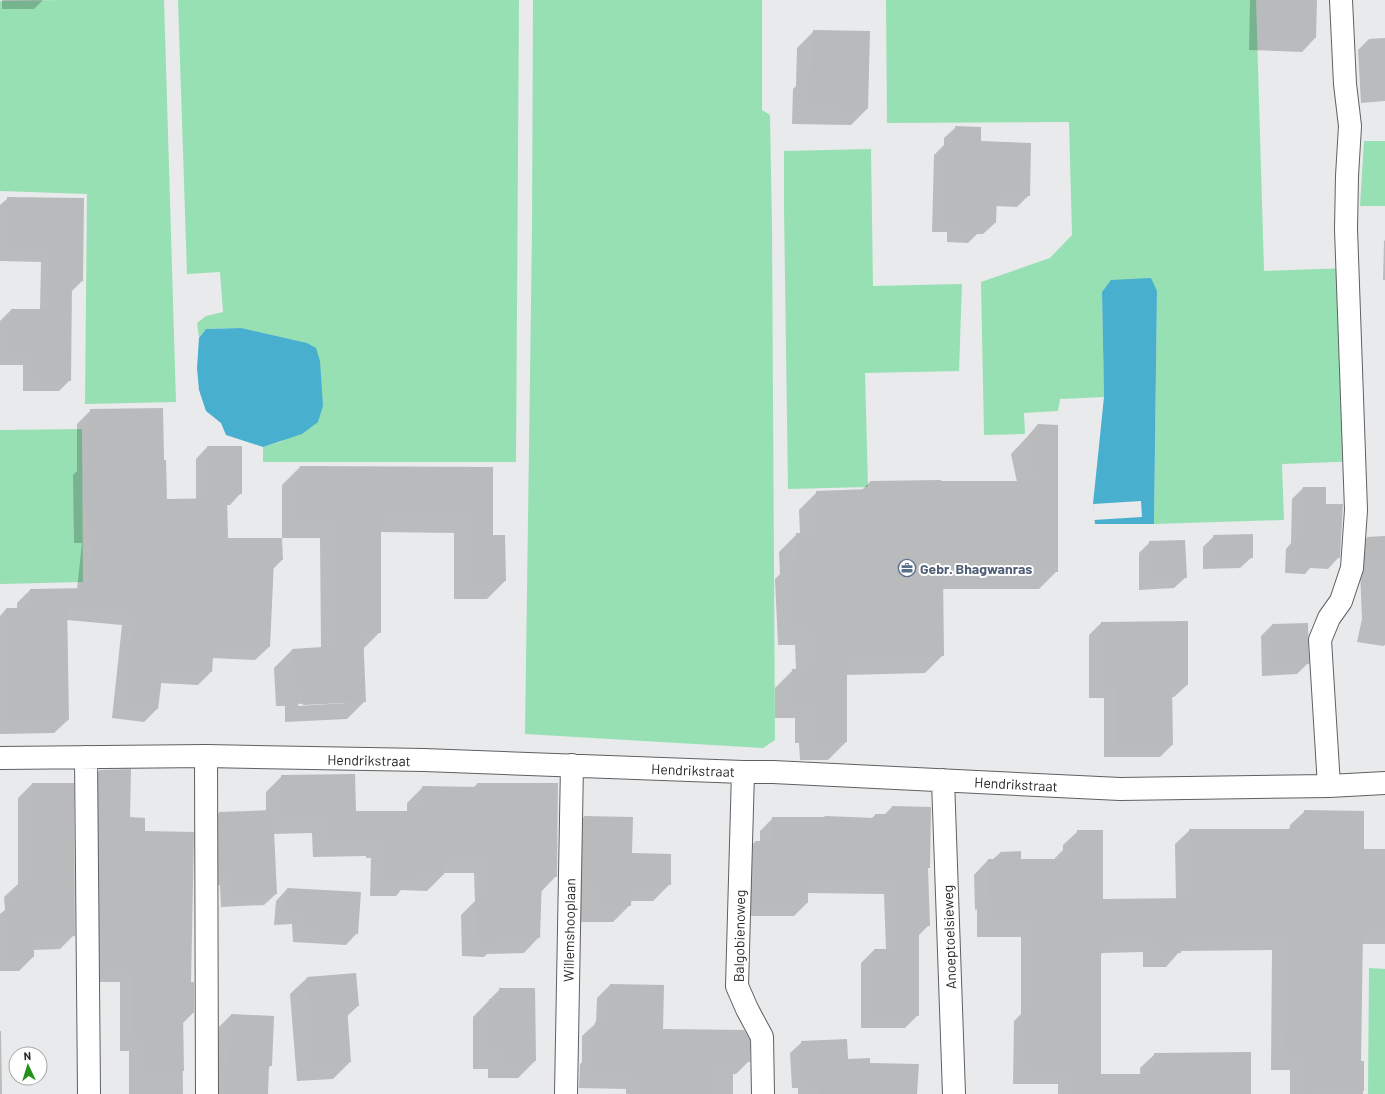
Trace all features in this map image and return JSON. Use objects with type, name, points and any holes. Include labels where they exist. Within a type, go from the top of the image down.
[{"type":"street","points":[[1329,786],[1320,640],[1329,618],[1340,601],[1352,568],[1356,510],[1346,229],[1350,126],[1345,84],[1341,0]]},
{"type":"street","points":[[206,756],[207,1094]]},
{"type":"street","name":"Hendrikstraat","points":[[0,758],[206,756],[424,760],[773,772],[1120,789],[1329,786],[1385,783]]},
{"type":"street","points":[[86,757],[89,1094]]},
{"type":"street","name":"Willemshooplaan","points":[[566,1094],[572,765]]},
{"type":"street","name":"Balgobienoweg","points":[[742,772],[737,986],[762,1037],[763,1094]]},
{"type":"street","name":"Anoeptoelsieweg","points":[[944,780],[954,1094]]},
{"type":"green space","points":[[164,0],[176,402],[85,404],[87,194],[0,191],[0,1]]},
{"type":"green space","points":[[178,0],[519,0],[516,462],[263,462],[263,447],[283,441],[257,333],[241,328],[206,329],[199,338],[197,323],[206,316],[223,312],[220,272],[187,274]]},
{"type":"green space","points":[[533,0],[762,0],[762,110],[770,115],[772,226],[775,740],[763,748],[525,734],[532,231]]},
{"type":"green space","points":[[886,0],[1256,0],[1264,271],[1349,268],[1363,461],[1282,464],[1284,520],[1154,524],[1157,291],[1102,292],[1104,397],[1060,399],[1058,411],[1024,413],[1025,434],[984,435],[981,282],[1050,258],[1072,235],[1069,122],[887,123]]},
{"type":"green space","points":[[1364,141],[1385,141],[1385,206],[1360,206]]},
{"type":"green space","points":[[871,149],[873,286],[962,284],[959,371],[865,373],[868,487],[788,489],[784,151]]},
{"type":"green space","points":[[82,429],[83,582],[0,584],[0,430]]},
{"type":"green space","points":[[1369,968],[1385,969],[1385,1094],[1368,1094]]},
{"type":"water","points":[[1151,278],[1157,291],[1154,524],[1095,524],[1093,504],[1104,397],[1102,292],[1111,280]]},
{"type":"water","points":[[241,328],[307,343],[316,348],[320,361],[323,406],[318,422],[302,434],[263,447],[226,435],[221,423],[206,411],[199,390],[197,368],[199,338],[206,329]]},
{"type":"pier","points":[[1141,501],[1142,517],[1094,520],[1093,504]]},
{"type":"building","points":[[1263,0],[1317,0],[1316,38],[1262,37]]},
{"type":"building","points":[[813,30],[870,31],[868,109],[809,107]]},
{"type":"building","points":[[955,126],[981,127],[981,141],[1031,143],[1030,196],[997,195],[996,223],[981,222],[981,232],[958,231],[958,221],[943,221],[945,143],[955,143]]},
{"type":"building","points":[[7,197],[84,198],[83,281],[72,281],[71,381],[34,381],[34,354],[10,354],[11,309],[50,309],[51,251],[7,250]]},
{"type":"building","points":[[163,408],[164,460],[166,460],[167,499],[227,498],[228,538],[282,538],[283,560],[274,560],[270,647],[214,644],[212,672],[163,669],[158,709],[125,705],[135,612],[67,605],[69,720],[8,721],[6,608],[30,608],[30,589],[89,588],[95,530],[87,530],[86,461],[90,461],[90,409]]},
{"type":"building","points":[[1038,424],[1058,425],[1058,572],[943,572],[944,656],[847,658],[847,742],[817,743],[817,726],[813,726],[813,700],[792,701],[792,669],[813,668],[813,627],[796,628],[793,560],[797,560],[796,533],[818,533],[816,491],[870,489],[870,481],[1038,481],[1029,435]]},
{"type":"building","points":[[207,446],[242,446],[242,494],[207,495]]},
{"type":"building","points":[[300,466],[493,467],[493,535],[505,535],[506,581],[471,582],[471,515],[381,515],[381,633],[363,633],[366,702],[303,705],[302,689],[294,689],[292,649],[338,646],[338,520],[299,520]]},
{"type":"building","points":[[1303,487],[1326,487],[1326,504],[1343,504],[1340,558],[1317,557],[1317,563],[1296,562],[1297,537],[1302,537]]},
{"type":"building","points":[[1253,534],[1253,558],[1214,558],[1213,535]]},
{"type":"building","points":[[1385,536],[1385,558],[1365,558],[1367,537]]},
{"type":"building","points":[[1185,540],[1187,578],[1150,579],[1149,541]]},
{"type":"building","points":[[1188,621],[1188,685],[1172,685],[1173,745],[1116,745],[1116,686],[1101,686],[1101,622]]},
{"type":"building","points":[[1308,623],[1309,664],[1273,665],[1272,624]]},
{"type":"building","points":[[131,769],[130,817],[145,818],[145,831],[194,832],[191,982],[194,982],[194,1013],[183,1013],[184,1071],[141,1071],[141,1039],[132,1039],[132,971],[104,971],[103,935],[100,935],[99,770]]},
{"type":"building","points":[[355,774],[356,811],[422,811],[422,786],[477,787],[477,783],[558,783],[557,877],[542,877],[540,938],[501,938],[501,941],[477,940],[476,898],[490,898],[490,857],[444,858],[444,875],[413,875],[412,880],[386,881],[387,843],[382,843],[382,841],[328,842],[328,818],[282,819],[281,775]]},
{"type":"building","points":[[32,783],[74,783],[75,936],[34,937],[34,957],[8,957],[6,907],[18,906],[18,883],[31,882]]},
{"type":"building","points":[[892,806],[931,807],[930,868],[928,868],[930,926],[919,926],[919,1016],[874,1016],[874,949],[899,949],[897,882],[808,880],[808,903],[755,904],[755,841],[773,841],[772,817],[825,816],[875,818],[875,814],[891,814]]},
{"type":"building","points":[[273,810],[277,894],[232,896],[231,874],[219,874],[219,812]]},
{"type":"building","points":[[1304,810],[1364,811],[1364,849],[1385,849],[1385,930],[1363,930],[1361,1061],[1364,1061],[1364,1091],[1304,1092],[1304,1056],[1285,1056],[1286,936],[1181,937],[1181,953],[1157,954],[1157,938],[1104,940],[1104,953],[1101,953],[1101,1074],[1154,1074],[1154,1053],[1251,1052],[1251,1094],[1072,1094],[1072,1070],[1027,1070],[1028,1006],[1035,1005],[1035,923],[991,923],[991,896],[988,896],[988,859],[1000,859],[1000,852],[1021,851],[1021,859],[1070,859],[1069,842],[1077,842],[1077,830],[1103,830],[1103,899],[1190,898],[1189,829],[1291,829],[1291,826],[1304,826]]},
{"type":"building","points":[[584,816],[633,817],[632,853],[671,854],[671,885],[632,884],[631,906],[597,905],[597,884],[584,884],[584,876],[582,876]]},
{"type":"building","points":[[287,888],[361,892],[358,934],[304,931],[303,914],[285,914]]},
{"type":"building","points":[[356,973],[359,1006],[347,1007],[351,1062],[313,1065],[307,977]]},
{"type":"building","points":[[610,984],[664,985],[663,1029],[744,1030],[750,1040],[750,1062],[711,1061],[710,1094],[638,1094],[638,1076],[592,1075],[592,1050],[595,1050],[595,1022],[609,1022]]},
{"type":"building","points":[[499,988],[535,988],[536,1061],[505,1062],[505,1052],[489,1052],[489,999],[500,1000]]},
{"type":"building","points":[[231,1014],[274,1016],[272,1066],[269,1066],[268,1094],[225,1094]]},
{"type":"building","points":[[847,1039],[848,1059],[870,1058],[870,1063],[919,1064],[917,1094],[820,1094],[820,1088],[809,1088],[809,1077],[802,1077],[801,1041]]},
{"type":"place","name":"Gebr. Bhagwanras","points":[[907,568]]}]
